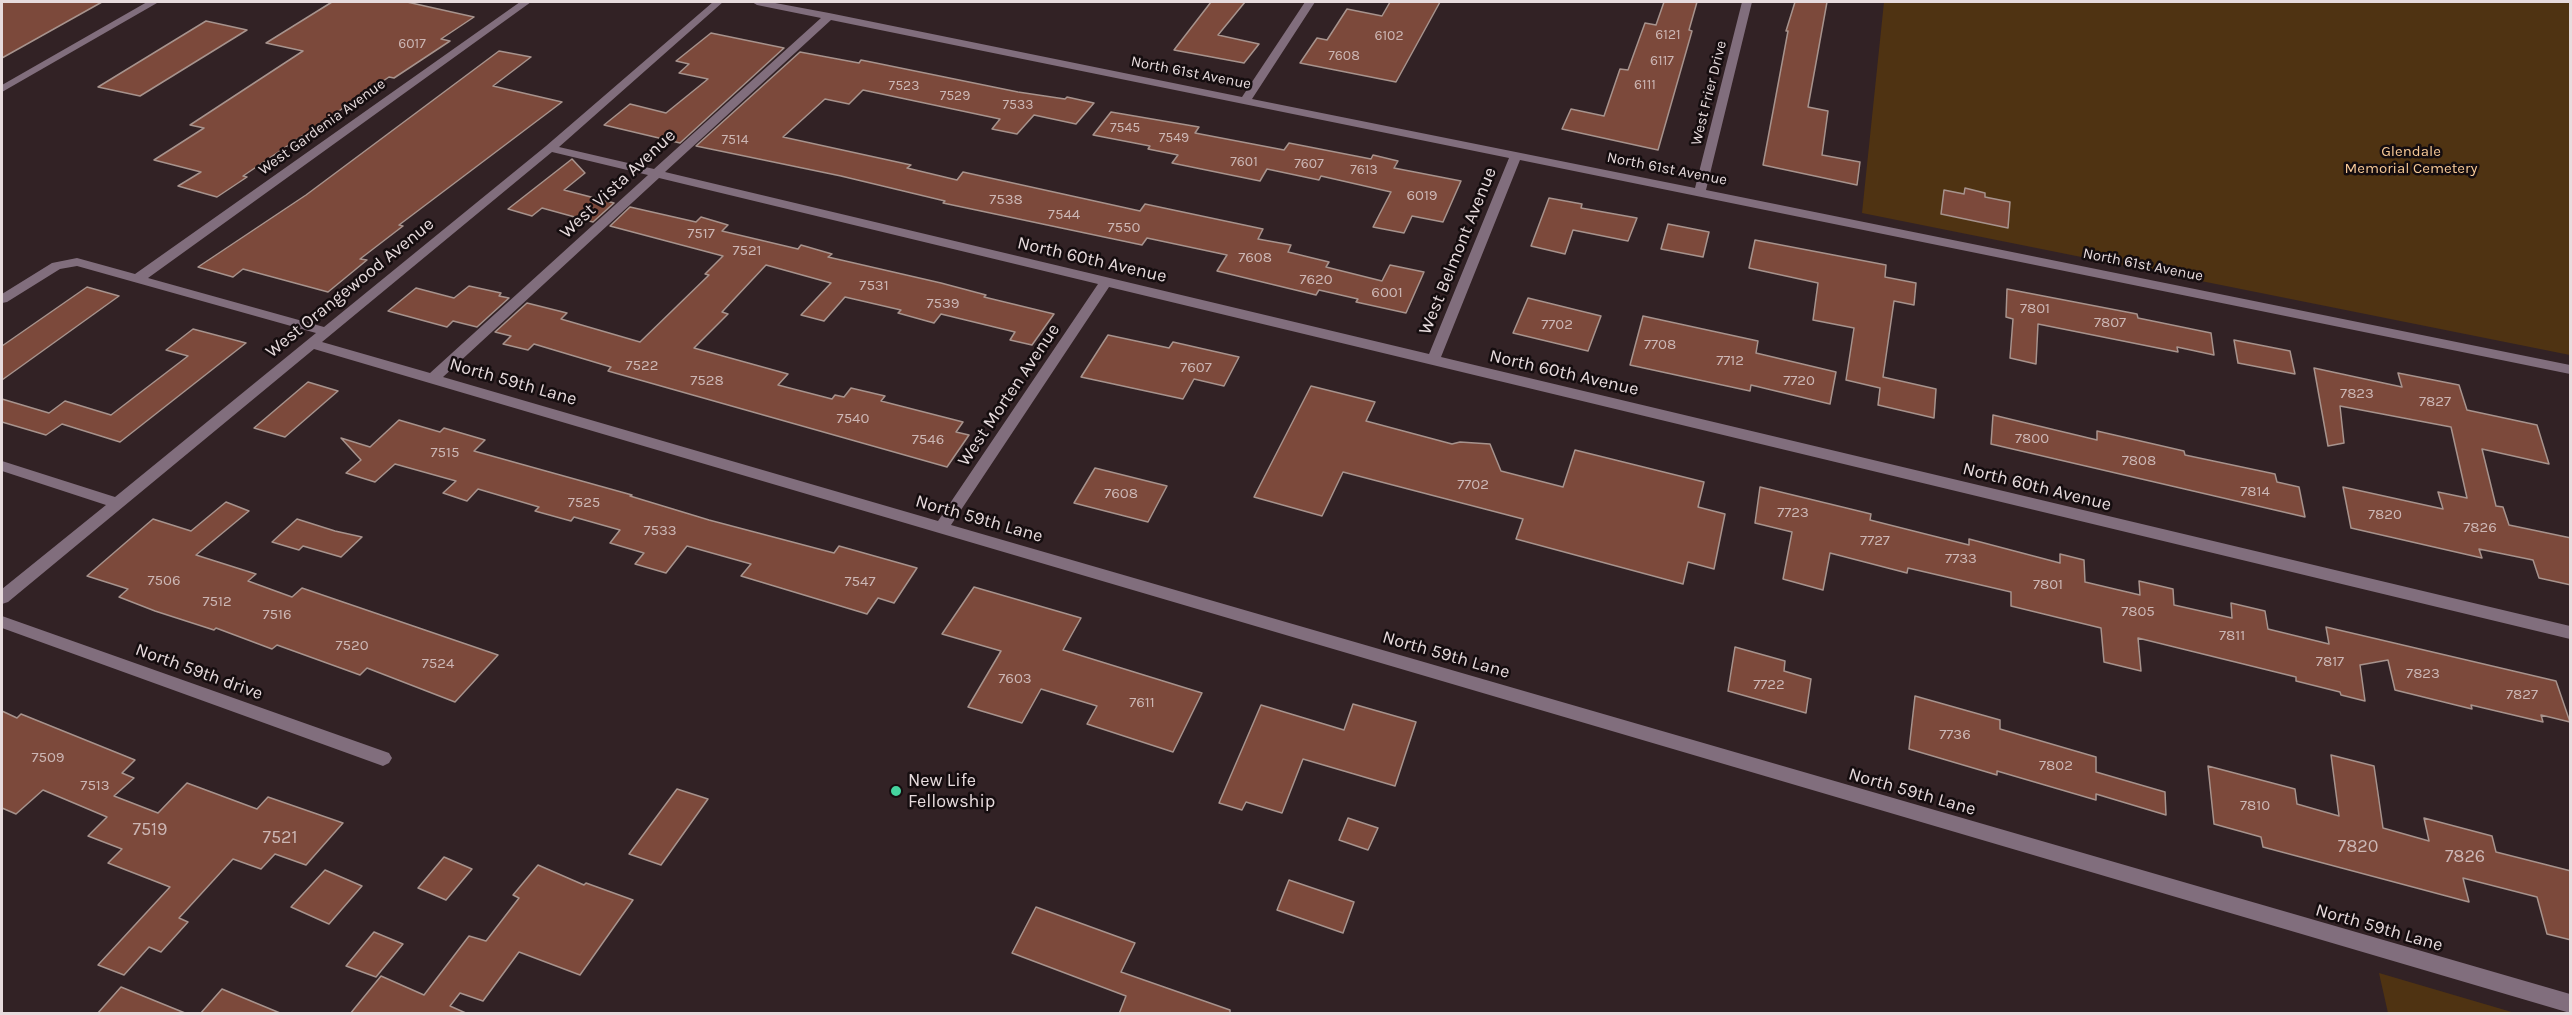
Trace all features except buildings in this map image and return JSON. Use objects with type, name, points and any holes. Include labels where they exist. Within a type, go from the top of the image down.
[{"type":"street","name":"West Gardenia Avenue","points":[[137,279],[526,2]]},
{"type":"street","name":"West Orangewood Avenue","points":[[2,598],[550,147],[718,2]]},
{"type":"street","name":"North 61st Avenue","points":[[757,2],[2571,369]]},
{"type":"street","points":[[1245,101],[1310,2]]},
{"type":"street","name":"West Frier Drive","points":[[1700,192],[1747,2]]},
{"type":"street","points":[[2,89],[152,3]]},
{"type":"street","name":"West Vista Avenue","points":[[432,379],[829,16]]},
{"type":"street","name":"North 60th Avenue","points":[[550,147],[2571,633]]},
{"type":"street","name":"West Belmont Avenue","points":[[1433,360],[1516,156]]},
{"type":"street","points":[[2,299],[56,266],[77,262],[324,331]]},
{"type":"street","name":"West Morten Avenue","points":[[941,528],[1106,282]]},
{"type":"street","name":"North 59th Lane","points":[[310,343],[2571,1004]]},
{"type":"street","points":[[2,466],[118,503]]},
{"type":"street","name":"North 59th drive","points":[[2,622],[383,758]]},
{"type":"green space","name":"Glendale Memorial Cemetery","points":[[1884,2],[2570,2],[2570,355],[1862,213]]},
{"type":"green space","points":[[2379,973],[2515,1013],[2388,1013]]},
{"type":"place","name":"New Life Fellowship","points":[[896,791]]}]
